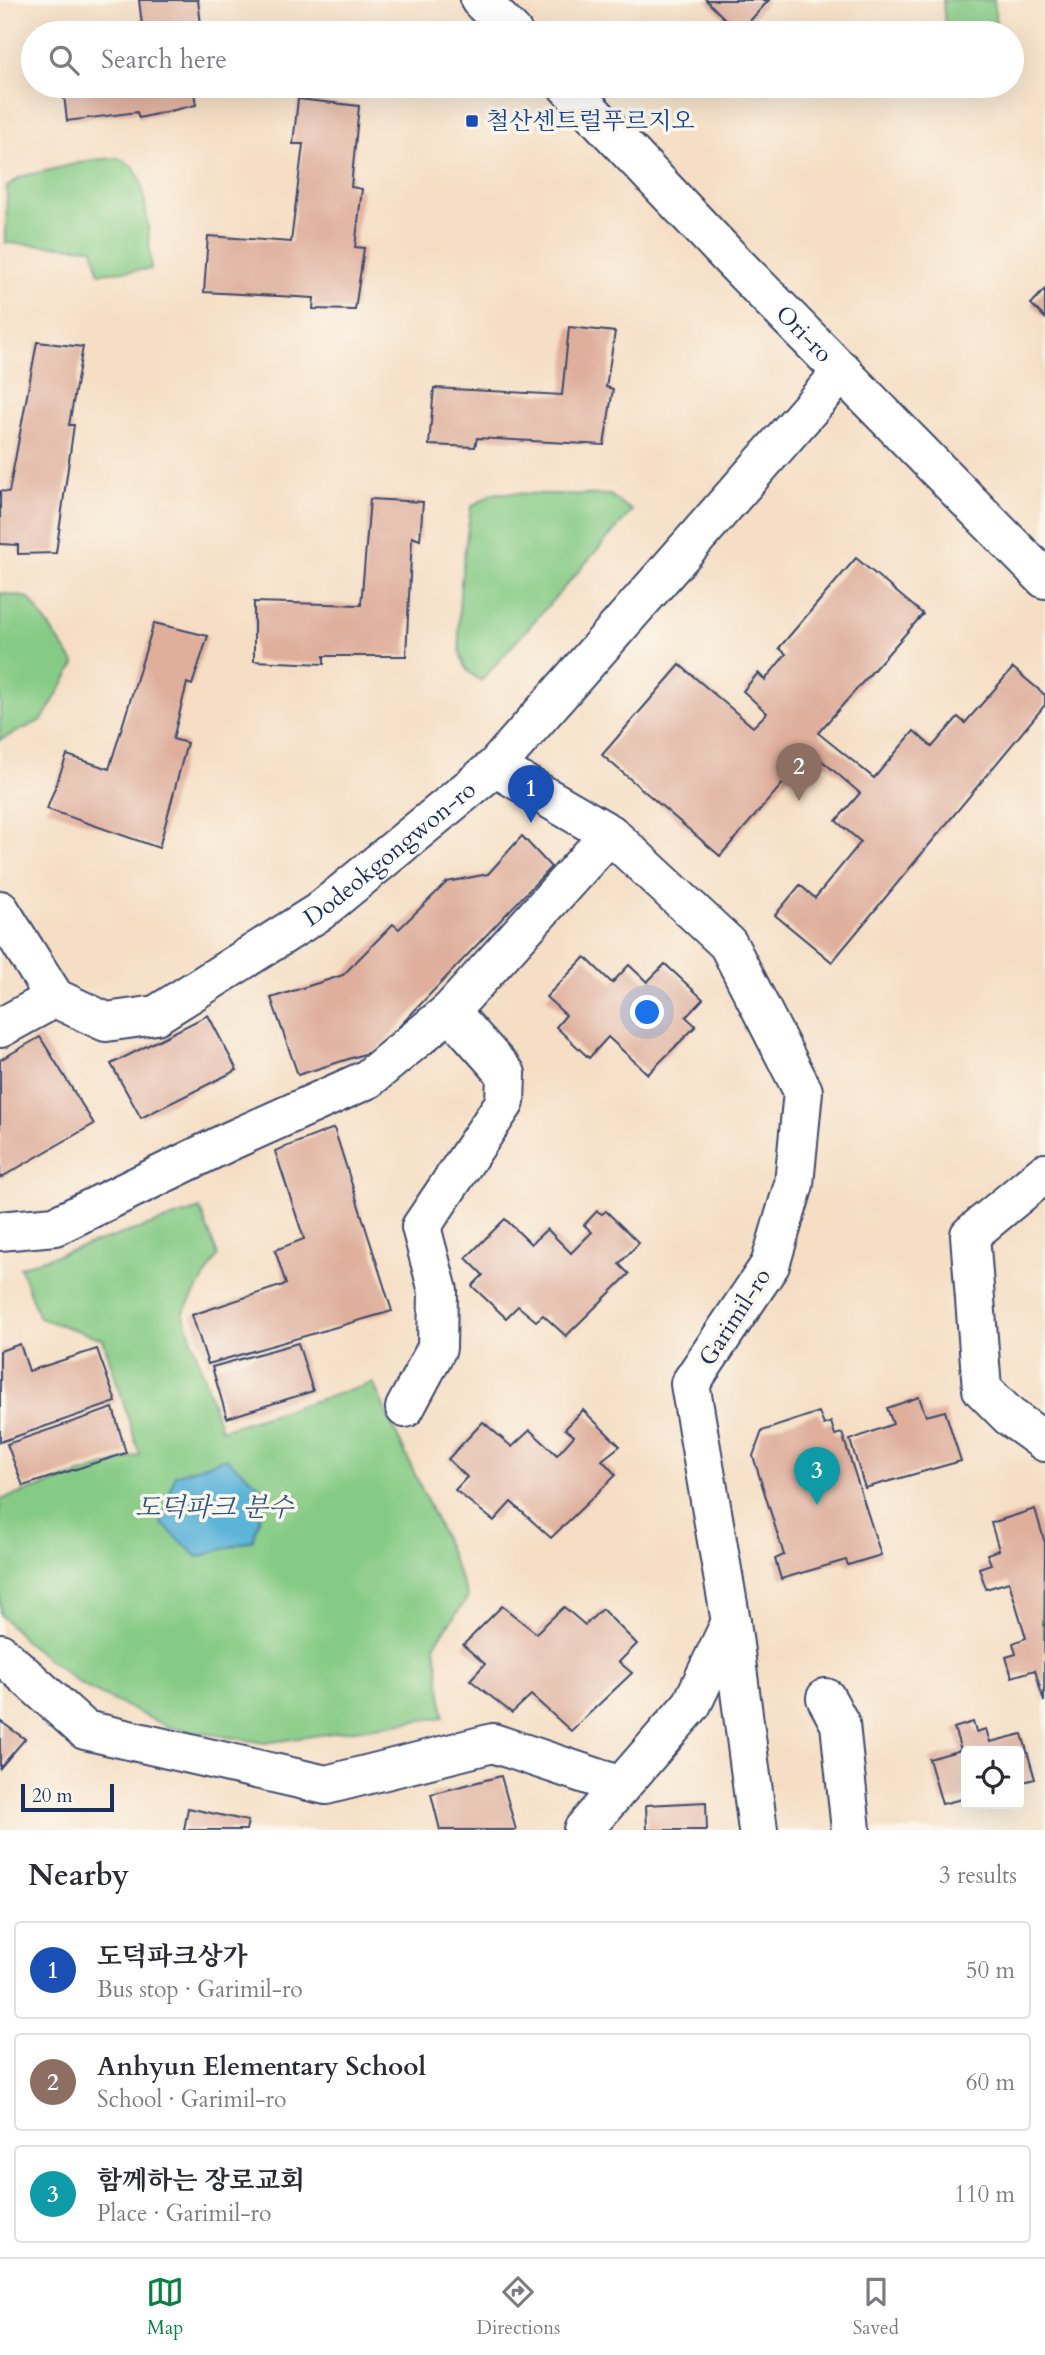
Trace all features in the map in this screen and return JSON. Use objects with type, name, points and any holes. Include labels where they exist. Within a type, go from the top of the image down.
[{"type":"street","points":[[480,0],[501,21]]},
{"type":"street","name":"Ori-ro","points":[[578,98],[730,258],[843,370],[1045,579]]},
{"type":"street","name":"Dodeokgongwon-ro","points":[[55,998],[106,1022],[156,1015],[319,912],[495,767],[843,370]]},
{"type":"street","name":"Garimil-ro","points":[[495,767],[610,834],[728,944],[803,1091],[794,1184],[771,1265],[690,1384],[731,1622],[758,1830]]},
{"type":"street","points":[[0,1231],[55,1226],[250,1131],[368,1079],[450,1011],[610,834]]},
{"type":"street","points":[[0,910],[55,998],[0,1028]]},
{"type":"street","points":[[405,1408],[437,1348],[438,1291],[421,1227],[505,1102],[506,1074],[450,1011]]},
{"type":"street","points":[[1045,1173],[970,1235],[982,1389],[1009,1416],[1045,1442]]},
{"type":"street","points":[[583,1830],[692,1704],[731,1622]]},
{"type":"street","points":[[0,1653],[85,1730],[326,1785],[493,1743],[621,1786]]},
{"type":"street","points":[[826,1698],[841,1724],[851,1830]]},
{"type":"green space","points":[[943,0],[994,0],[996,21],[945,21]]},
{"type":"green space","points":[[117,158],[131,166],[141,182],[151,269],[99,273],[93,248],[6,243],[7,187],[20,177],[92,160]]},
{"type":"green space","points":[[493,493],[610,495],[632,511],[481,681],[465,667],[461,654],[459,613],[471,507]]},
{"type":"green space","points":[[0,593],[29,598],[75,664],[42,720],[0,740]]},
{"type":"green space","points":[[200,1209],[218,1256],[183,1312],[221,1430],[373,1383],[468,1597],[435,1644],[444,1717],[265,1743],[168,1727],[83,1686],[26,1642],[0,1614],[0,1500],[140,1455],[103,1339],[39,1318],[20,1267]]},
{"type":"water","name":"도덕파크 분수","points":[[226,1458],[267,1492],[253,1540],[198,1557],[161,1523],[175,1475]]},
{"type":"building","points":[[139,0],[198,0],[201,21],[142,21]]},
{"type":"building","points":[[706,0],[769,0],[750,21],[727,21]]},
{"type":"building","points":[[64,98],[195,98],[196,105],[139,118],[137,112],[67,121]]},
{"type":"building","points":[[298,99],[359,106],[351,187],[362,189],[355,247],[364,248],[355,310],[313,309],[314,298],[204,292],[208,236],[291,242],[303,144],[293,144]]},
{"type":"building","points":[[1045,289],[1045,318],[1031,304]]},
{"type":"building","points":[[569,327],[615,332],[606,387],[613,389],[604,445],[477,438],[475,447],[429,445],[434,388],[562,395]]},
{"type":"building","points":[[37,342],[83,347],[69,425],[74,425],[56,553],[18,554],[18,545],[0,544],[0,491],[9,492]]},
{"type":"building","points":[[370,499],[423,502],[420,540],[412,537],[406,656],[324,656],[324,664],[254,661],[254,602],[361,605]]},
{"type":"building","points":[[856,558],[923,614],[818,733],[874,778],[914,731],[932,747],[958,717],[965,723],[1013,668],[1045,695],[1045,705],[832,962],[775,915],[800,885],[815,898],[861,842],[836,821],[860,793],[807,748],[795,763],[798,766],[720,856],[602,755],[680,665],[753,727],[767,713],[743,691],[758,673],[765,680],[786,654],[779,648]]},
{"type":"building","points":[[154,623],[208,636],[192,685],[187,683],[173,739],[187,743],[159,848],[47,809],[67,755],[109,769]]},
{"type":"building","points":[[522,836],[551,867],[377,1050],[298,1075],[271,998],[343,975],[393,924],[399,929],[447,882],[488,874]]},
{"type":"building","points":[[585,957],[612,983],[629,965],[647,982],[665,964],[703,999],[686,1017],[696,1026],[648,1074],[608,1037],[589,1058],[556,1027],[566,1015],[546,997]]},
{"type":"building","points":[[208,1015],[237,1070],[141,1118],[111,1064]]},
{"type":"building","points":[[40,1037],[94,1124],[0,1178],[0,1060]]},
{"type":"building","points":[[334,1128],[392,1311],[208,1364],[192,1315],[286,1284],[275,1250],[304,1239],[275,1151]]},
{"type":"building","points":[[597,1211],[602,1214],[606,1211],[639,1243],[619,1264],[629,1274],[566,1336],[543,1315],[536,1321],[518,1306],[506,1318],[472,1286],[483,1275],[466,1258],[505,1219],[531,1244],[547,1229],[571,1253],[592,1232],[584,1225]]},
{"type":"building","points":[[298,1343],[313,1391],[227,1418],[212,1367]]},
{"type":"building","points":[[20,1344],[29,1371],[97,1349],[116,1402],[0,1442],[0,1351]]},
{"type":"building","points":[[919,1397],[926,1416],[945,1411],[961,1461],[865,1488],[850,1440],[893,1424],[887,1408]]},
{"type":"building","points":[[113,1408],[126,1453],[23,1486],[7,1444]]},
{"type":"building","points":[[583,1410],[620,1446],[602,1460],[616,1475],[551,1538],[511,1502],[494,1521],[455,1490],[467,1477],[448,1459],[483,1422],[512,1447],[530,1430],[557,1455],[574,1436],[565,1429]]},
{"type":"building","points":[[819,1412],[824,1425],[831,1422],[835,1435],[842,1433],[881,1555],[848,1565],[846,1560],[781,1579],[775,1559],[784,1555],[753,1456],[762,1431]]},
{"type":"building","points":[[1035,1509],[1045,1543],[1044,1702],[1035,1670],[1012,1677],[1006,1657],[1016,1654],[1013,1643],[1026,1638],[1009,1582],[986,1589],[979,1568],[991,1564],[987,1554],[999,1550],[991,1523]]},
{"type":"building","points":[[502,1606],[536,1633],[564,1607],[585,1625],[602,1609],[637,1644],[619,1662],[632,1673],[571,1731],[531,1695],[512,1713],[470,1680],[485,1664],[463,1645]]},
{"type":"building","points":[[0,1721],[25,1739],[0,1768]]},
{"type":"building","points":[[973,1722],[976,1732],[986,1729],[990,1742],[1022,1734],[1035,1779],[1024,1782],[1024,1746],[961,1746],[961,1750],[954,1728]]},
{"type":"building","points":[[961,1750],[961,1799],[942,1804],[929,1759]]},
{"type":"building","points":[[501,1776],[516,1830],[440,1830],[431,1794]]},
{"type":"building","points":[[706,1802],[707,1830],[647,1830],[646,1805]]},
{"type":"building","points":[[188,1808],[248,1821],[246,1830],[184,1830]]},
{"type":"place","name":"철산센트럴푸르지오","points":[[472,121]]},
{"type":"place","name":"Anhyun Elementary School","points":[[799,801]]},
{"type":"place","name":"도덕파크상가","points":[[531,823]]},
{"type":"place","name":"함께하는 장로교회","points":[[817,1505]]}]
